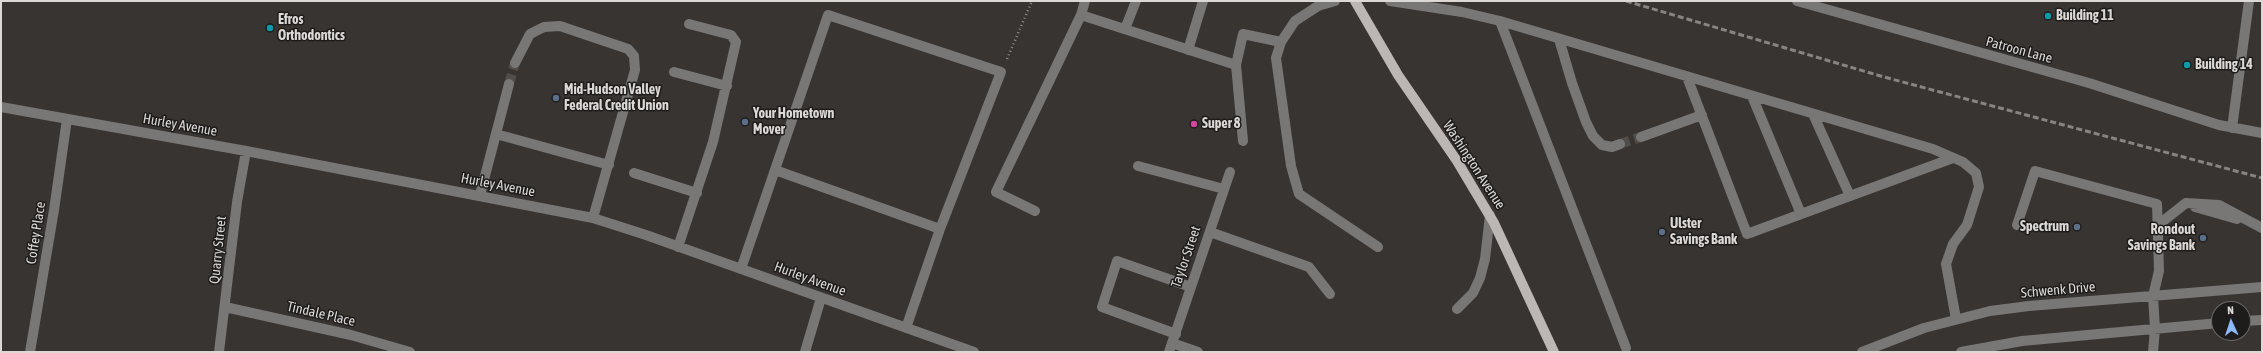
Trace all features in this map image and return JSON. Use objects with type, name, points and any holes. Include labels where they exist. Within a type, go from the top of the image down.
[{"type":"main road","name":"Washington Avenue","points":[[1355,1],[1398,76],[1457,161],[1490,216],[1554,352]]},
{"type":"street","points":[[1035,211],[996,192],[1081,15],[1085,1]]},
{"type":"street","points":[[1125,30],[1136,1]]},
{"type":"street","points":[[1188,50],[1203,1]]},
{"type":"street","points":[[1335,1],[1318,6],[1295,21],[1281,42],[1276,58],[1291,166],[1298,194],[1378,247]]},
{"type":"street","points":[[1390,1],[1454,10],[1500,21],[1933,149],[1963,162],[1976,173],[1979,186],[1967,225],[1954,244],[1946,264],[1956,319]]},
{"type":"street","name":"Patroon Lane","points":[[1797,1],[2089,83],[2219,125],[2262,133]]},
{"type":"street","points":[[2232,128],[2249,1]]},
{"type":"street","points":[[741,269],[828,15],[1001,72],[940,229],[906,328]]},
{"type":"street","points":[[1081,15],[1236,65]]},
{"type":"street","points":[[1500,21],[1626,348]]},
{"type":"street","points":[[678,247],[713,142],[727,86],[735,39],[731,35],[690,24]]},
{"type":"street","points":[[515,63],[530,34],[544,27],[560,26],[616,44],[628,49],[634,56],[635,70],[593,218]]},
{"type":"street","points":[[1243,141],[1236,65],[1243,34],[1281,42]]},
{"type":"street","points":[[1559,39],[1577,96],[1594,136],[1602,145],[1612,147],[1620,144]]},
{"type":"street","points":[[674,72],[727,86]]},
{"type":"street","points":[[1687,77],[1747,234],[1954,158]]},
{"type":"street","points":[[480,195],[509,84]]},
{"type":"street","points":[[1752,96],[1801,214]]},
{"type":"street","name":"Hurley Avenue","points":[[1,107],[246,150],[593,218],[974,352]]},
{"type":"street","points":[[1814,114],[1850,196]]},
{"type":"street","points":[[1640,137],[1702,115]]},
{"type":"street","name":"Coffey Place","points":[[30,352],[54,210],[67,119]]},
{"type":"street","points":[[496,134],[609,165]]},
{"type":"street","name":"Quarry Street","points":[[219,352],[237,202],[246,150]]},
{"type":"street","points":[[1138,166],[1224,189]]},
{"type":"street","points":[[775,170],[940,229]]},
{"type":"street","points":[[2017,225],[2035,171],[2157,204],[2159,271],[2153,296],[2155,329],[2153,352]]},
{"type":"street","name":"Taylor Street","points":[[1172,343],[1230,172]]},
{"type":"street","points":[[634,173],[697,193]]},
{"type":"street","points":[[2158,225],[2186,203],[2219,204],[2258,226]]},
{"type":"street","points":[[1457,309],[1473,293],[1480,278],[1485,260],[1490,216]]},
{"type":"street","points":[[1210,232],[1309,267],[1330,294]]},
{"type":"street","points":[[1191,287],[1117,261],[1102,307],[1172,343],[1198,352]]},
{"type":"street","name":"Schwenk Drive","points":[[1862,352],[1924,328],[1956,319],[2029,306],[2262,287]]},
{"type":"street","points":[[805,352],[821,298]]},
{"type":"street","name":"Tindale Place","points":[[225,307],[351,335],[410,352]]},
{"type":"street","points":[[2251,321],[2262,320]]},
{"type":"street","points":[[1961,352],[2022,341],[2211,324]]},
{"type":"path","points":[[1001,72],[1032,1]]},
{"type":"tunnel","points":[[509,84],[515,63]]},
{"type":"tunnel","points":[[1620,144],[1641,137]]},
{"type":"railway","points":[[1626,1],[1884,77],[2262,178]]},
{"type":"place","name":"Building 11","points":[[2048,16]]},
{"type":"place","name":"Efros Orthodontics","points":[[270,28]]},
{"type":"place","name":"Building 14","points":[[2187,65]]},
{"type":"place","name":"Mid-Hudson Valley Federal Credit Union","points":[[556,98]]},
{"type":"place","name":"Your Hometown Mover","points":[[745,122]]},
{"type":"place","name":"Super 8","points":[[1194,124]]},
{"type":"place","name":"Spectrum","points":[[2077,227]]},
{"type":"place","name":"Ulster Savings Bank","points":[[1662,232]]},
{"type":"place","name":"Rondout Savings Bank","points":[[2203,238]]}]
